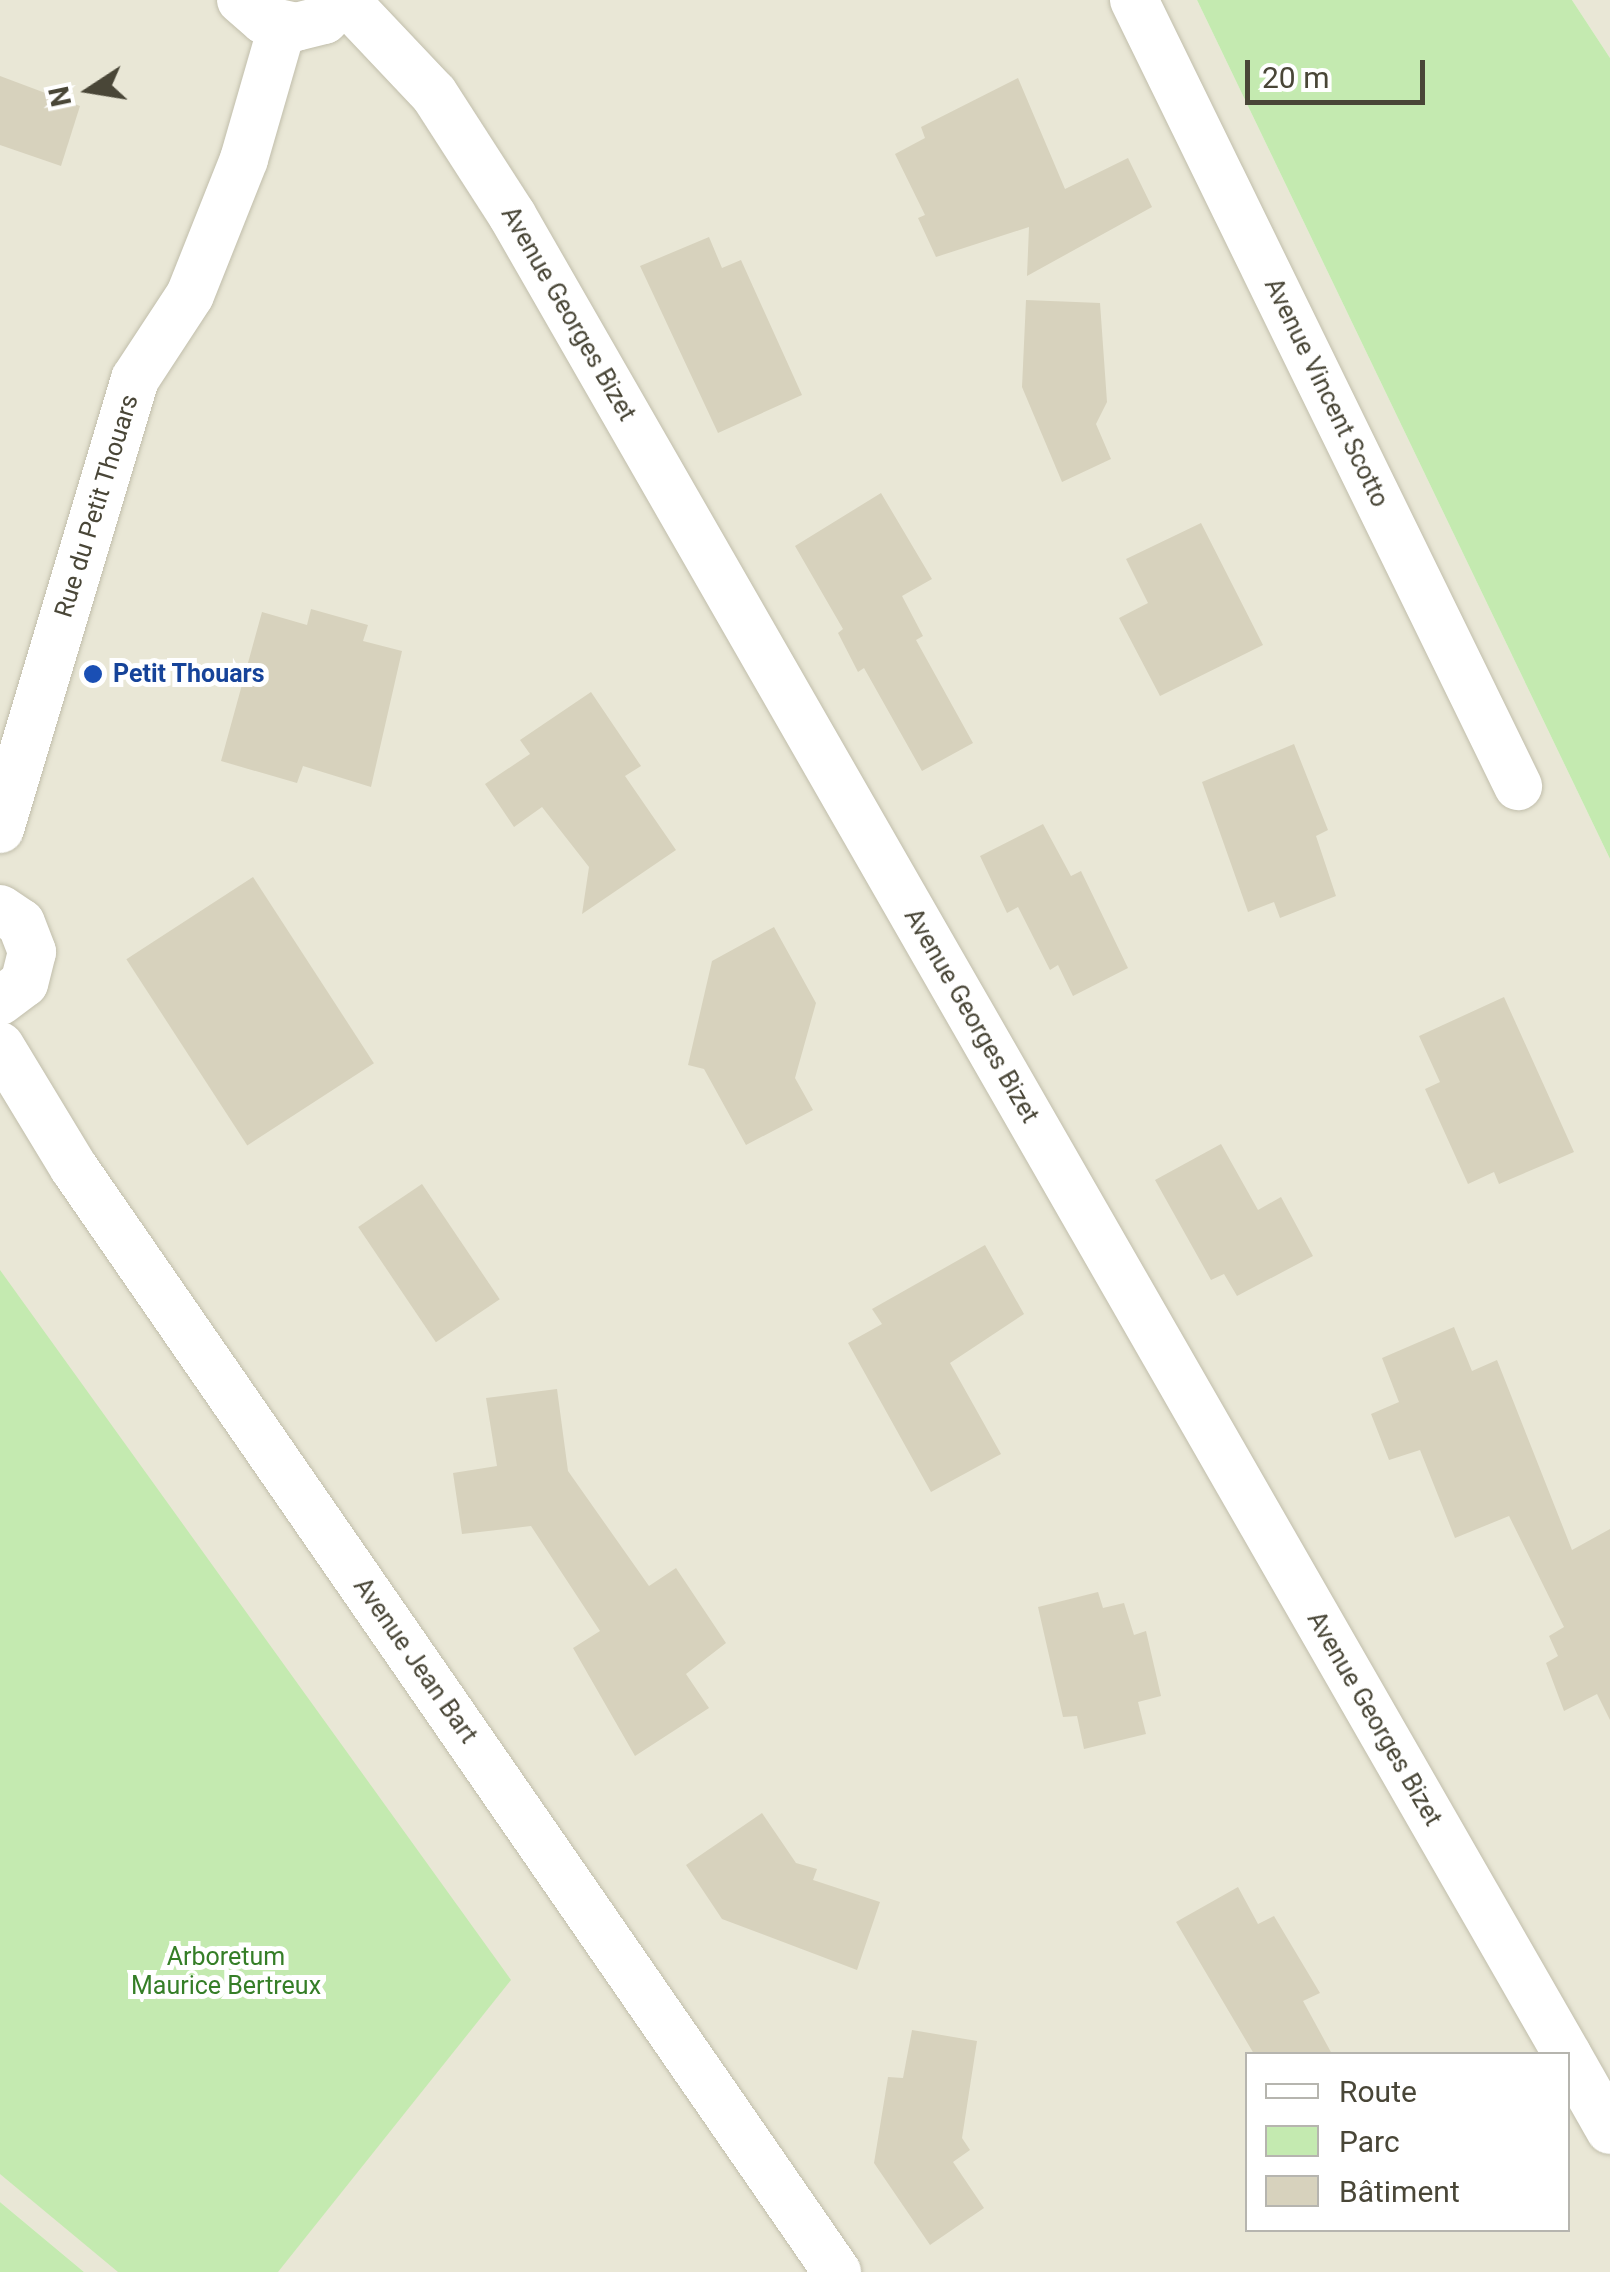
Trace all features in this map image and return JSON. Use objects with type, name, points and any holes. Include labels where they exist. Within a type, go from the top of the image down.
[{"type":"street","points":[[241,0],[282,26],[324,20],[345,0]]},
{"type":"street","name":"Avenue Georges Bizet","points":[[345,0],[434,94],[512,214],[1565,2052]]},
{"type":"street","name":"Avenue Vincent Scotto","points":[[1134,0],[1518,786]]},
{"type":"street","name":"Rue du Petit Thouars","points":[[0,829],[135,378],[190,296],[244,159],[282,26]]},
{"type":"street","points":[[0,909],[21,923],[32,952],[24,983],[0,1001]]},
{"type":"street","name":"Avenue Jean Bart","points":[[0,1046],[74,1168],[838,2272]]},
{"type":"street","name":"Avenue Georges Bizet","points":[[1570,2060],[1610,2130]]},
{"type":"shaded area","points":[[0,0],[1197,0],[1610,859],[1610,2272],[84,2272],[0,2202]]},
{"type":"shaded area","points":[[1572,0],[1610,0],[1610,58]]},
{"type":"green space","points":[[1197,0],[1572,0],[1610,58],[1610,859]]},
{"type":"green space","name":"Arboretum Maurice Bertreux","points":[[0,1270],[511,1980],[278,2272],[118,2272],[0,2174]]},
{"type":"green space","points":[[0,2202],[84,2272],[0,2272]]},
{"type":"building","points":[[0,76],[80,106],[61,166],[0,145]]},
{"type":"building","points":[[1018,78],[1065,189],[1128,158],[1152,207],[1027,276],[1029,227],[936,257],[918,218],[925,215],[895,154],[925,138],[921,127]]},
{"type":"building","points":[[709,237],[722,268],[741,260],[802,395],[718,433],[640,266]]},
{"type":"building","points":[[1026,300],[1100,303],[1107,402],[1096,424],[1111,459],[1062,482],[1022,387]]},
{"type":"building","points":[[881,493],[932,579],[902,596],[923,636],[916,640],[973,743],[922,771],[864,668],[858,672],[838,633],[843,629],[795,546]]},
{"type":"building","points":[[1201,523],[1263,645],[1160,696],[1119,618],[1148,603],[1126,559]]},
{"type":"building","points":[[311,609],[368,625],[363,641],[402,651],[371,787],[303,766],[297,783],[221,761],[262,612],[307,625]]},
{"type":"building","points":[[591,692],[641,766],[625,776],[676,850],[582,914],[589,867],[542,807],[514,827],[485,784],[530,754],[520,740]]},
{"type":"building","points":[[1294,744],[1328,830],[1316,836],[1336,896],[1280,918],[1274,902],[1248,912],[1202,782]]},
{"type":"building","points":[[1043,824],[1071,876],[1081,871],[1128,968],[1073,996],[1058,965],[1050,970],[1018,907],[1007,913],[980,856]]},
{"type":"building","points":[[253,877],[374,1063],[247,1145],[126,959]]},
{"type":"building","points":[[774,927],[816,1003],[795,1078],[813,1110],[746,1145],[704,1069],[688,1065],[712,961]]},
{"type":"building","points":[[1504,997],[1574,1152],[1499,1184],[1494,1172],[1468,1184],[1425,1089],[1440,1082],[1419,1036]]},
{"type":"building","points":[[1221,1144],[1258,1210],[1281,1197],[1313,1256],[1237,1296],[1224,1274],[1211,1280],[1155,1180]]},
{"type":"building","points":[[422,1184],[500,1299],[436,1342],[358,1227]]},
{"type":"building","points":[[985,1245],[1024,1314],[950,1363],[1001,1454],[931,1492],[848,1343],[882,1324],[872,1309]]},
{"type":"building","points":[[1454,1327],[1472,1371],[1497,1360],[1572,1550],[1610,1529],[1610,1720],[1597,1694],[1564,1711],[1546,1663],[1558,1656],[1549,1636],[1564,1627],[1509,1516],[1455,1538],[1420,1450],[1389,1460],[1371,1414],[1399,1402],[1382,1358]]},
{"type":"building","points":[[557,1389],[568,1471],[649,1586],[676,1568],[726,1643],[686,1674],[709,1708],[635,1756],[573,1648],[600,1631],[531,1526],[462,1534],[453,1473],[497,1466],[486,1398]]},
{"type":"building","points":[[1098,1592],[1103,1608],[1124,1603],[1134,1635],[1146,1631],[1161,1696],[1138,1702],[1146,1734],[1084,1749],[1077,1716],[1063,1717],[1038,1607]]},
{"type":"building","points":[[762,1813],[796,1863],[817,1869],[813,1880],[880,1902],[857,1970],[722,1919],[686,1865]]},
{"type":"building","points":[[1238,1887],[1258,1924],[1274,1916],[1320,1993],[1303,2001],[1331,2052],[1253,2052],[1176,1922]]},
{"type":"building","points":[[912,2030],[977,2041],[962,2138],[970,2150],[953,2162],[984,2208],[930,2245],[874,2163],[888,2077],[903,2078]]},
{"type":"place","name":"Petit Thouars","points":[[93,674]]}]
